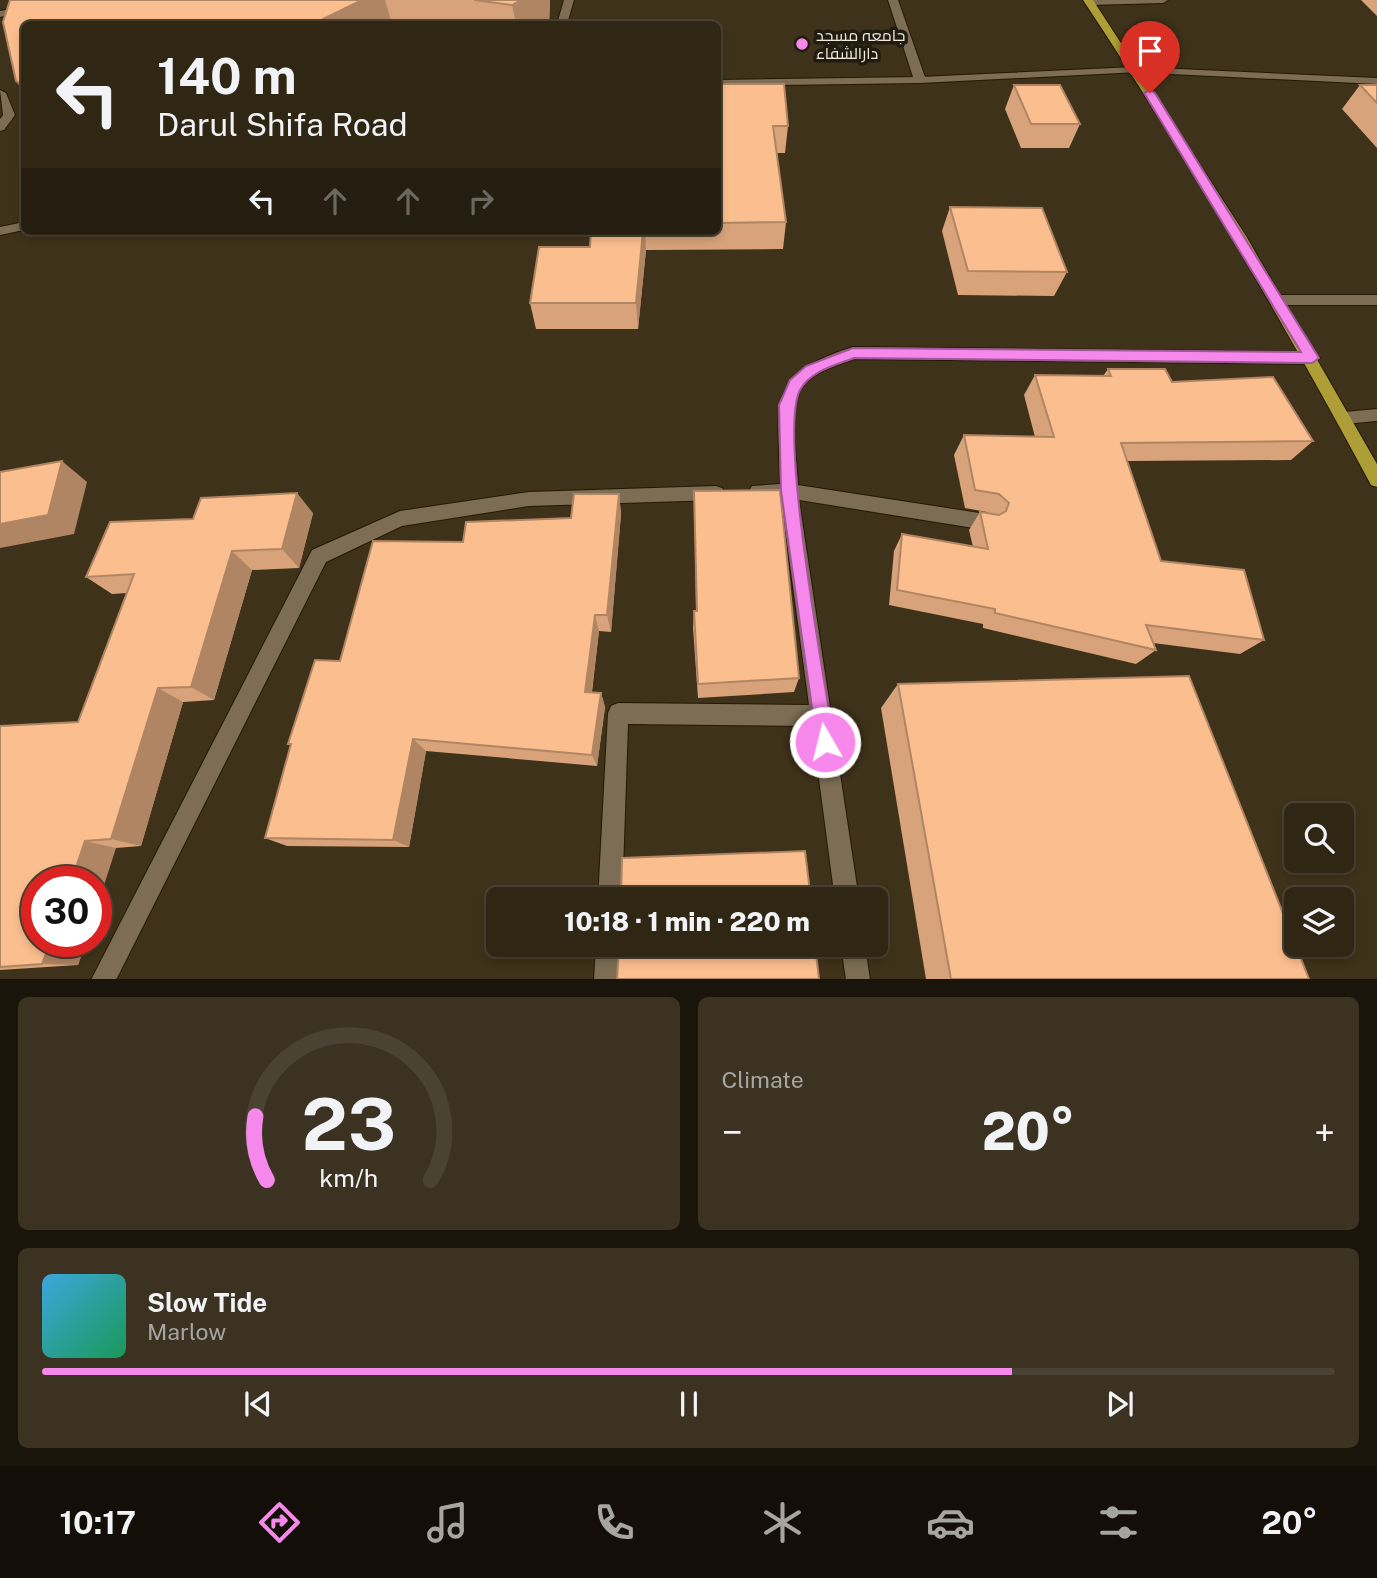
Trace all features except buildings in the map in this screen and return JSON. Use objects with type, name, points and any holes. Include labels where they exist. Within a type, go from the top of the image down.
[{"type":"main road","points":[[1088,1],[1279,300],[1377,480]]},
{"type":"street","points":[[0,14],[75,0]]},
{"type":"street","points":[[563,21],[569,0]]},
{"type":"street","points":[[893,0],[920,80]]},
{"type":"street","points":[[1088,1],[1163,0]]},
{"type":"street","points":[[721,83],[920,80],[1135,71],[1377,81]]},
{"type":"street","points":[[0,93],[9,115],[0,127]]},
{"type":"street","points":[[0,231],[21,227]]},
{"type":"street","points":[[1279,300],[1377,300]]},
{"type":"street","points":[[845,887],[789,491],[787,405],[795,384],[826,361],[853,353],[1312,358]]},
{"type":"street","points":[[1344,418],[1377,415]]},
{"type":"street","points":[[103,979],[319,556],[400,519],[528,499],[789,491],[986,522]]},
{"type":"street","points":[[611,887],[618,713],[821,716]]},
{"type":"street","points":[[607,979],[608,957]]},
{"type":"street","points":[[855,957],[858,979]]},
{"type":"place","name":"جامعہ مسجد دارالشفاء","points":[[802,44]]},
{"type":"route","points":[[825,742],[789,491],[787,405],[795,384],[811,370],[826,361],[853,353],[1312,358],[1150,93]]}]
